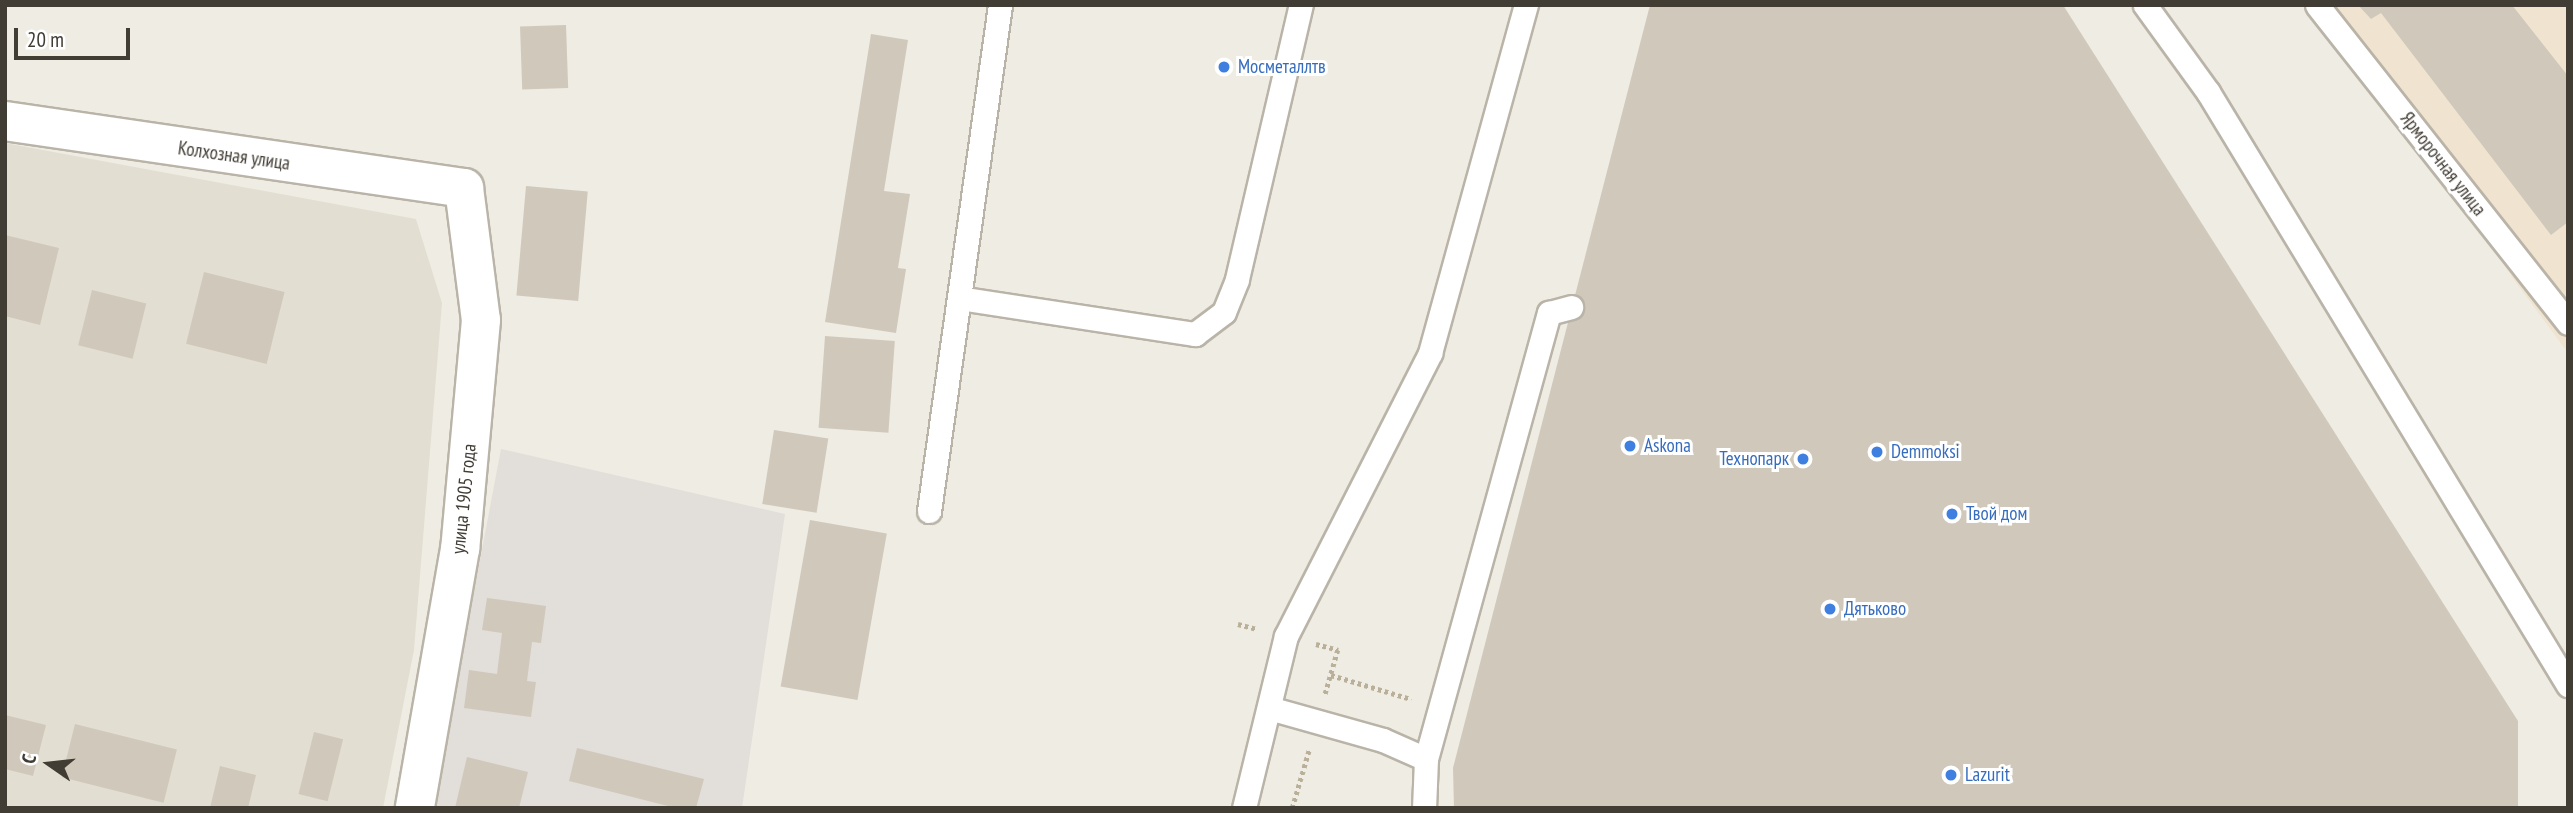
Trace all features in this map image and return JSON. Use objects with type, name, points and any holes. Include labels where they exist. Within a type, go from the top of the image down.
[{"type":"street","name":"Колхозная улица","points":[[5,121],[464,188]]},
{"type":"street","name":"улица 1905 года","points":[[415,808],[460,549],[481,320],[464,188]]},
{"type":"lane","points":[[929,511],[1000,5]]},
{"type":"lane","points":[[959,298],[1195,334],[1224,312],[1237,279],[1301,5]]},
{"type":"lane","points":[[1244,808],[1286,636],[1430,353],[1526,5]]},
{"type":"lane","points":[[2145,5],[2208,92],[2568,685]]},
{"type":"lane","name":"Ярморочная улица","points":[[2317,5],[2568,323]]},
{"type":"lane","points":[[1424,808],[1426,759],[1549,313],[1572,307]]},
{"type":"lane","points":[[1269,708],[1383,740],[1426,759]]},
{"type":"path","points":[[1331,675],[1440,708]]},
{"type":"path","points":[[1292,808],[1294,795]]},
{"type":"shaded area","points":[[2334,5],[2568,5],[2568,353],[2512,277]]},
{"type":"shaded area","points":[[5,143],[416,219],[442,303],[414,650],[383,808],[5,808]]},
{"type":"shaded area","points":[[501,449],[785,514],[742,808],[433,808]]},
{"type":"building","name":"Твой дом","points":[[1650,5],[2063,5],[2518,721],[2518,808],[1454,808],[1453,768]]},
{"type":"building","points":[[2358,5],[2512,5],[2568,76],[2568,222],[2551,235],[2381,13],[2371,19]]},
{"type":"building","points":[[566,25],[568,88],[522,90],[520,27]]},
{"type":"building","points":[[871,34],[908,40],[884,191],[910,194],[898,268],[906,269],[896,333],[825,322]]},
{"type":"building","points":[[526,186],[588,191],[578,301],[516,296]]},
{"type":"building","points":[[5,235],[59,248],[40,325],[5,316]]},
{"type":"building","points":[[204,272],[285,292],[267,364],[186,344]]},
{"type":"building","points":[[92,290],[146,304],[133,359],[78,345]]},
{"type":"building","points":[[825,336],[895,341],[888,433],[819,428]]},
{"type":"building","points":[[774,430],[828,439],[817,513],[762,504]]},
{"type":"building","points":[[810,520],[887,534],[857,700],[781,686]]},
{"type":"building","points":[[487,598],[546,606],[541,643],[532,642],[527,681],[536,682],[531,717],[464,708],[469,670],[497,674],[502,633],[482,630]]},
{"type":"building","points":[[5,715],[46,725],[33,776],[5,769]]},
{"type":"building","points":[[75,724],[177,749],[164,803],[62,777]]},
{"type":"building","points":[[314,732],[343,739],[328,801],[299,794]]},
{"type":"building","points":[[577,748],[704,779],[696,808],[676,808],[569,781]]},
{"type":"building","points":[[467,757],[528,772],[519,808],[455,808]]},
{"type":"building","points":[[220,766],[256,775],[248,808],[210,808]]},
{"type":"place","name":"Мосметаллтв","points":[[1224,67]]},
{"type":"place","name":"Askona","points":[[1630,446]]},
{"type":"place","name":"Demmoksi","points":[[1877,452]]},
{"type":"place","name":"Технопарк","points":[[1803,459]]},
{"type":"place","name":"Твой дом","points":[[1952,514]]},
{"type":"place","name":"Дятьково","points":[[1830,609]]},
{"type":"place","name":"Lazurit","points":[[1951,775]]}]
